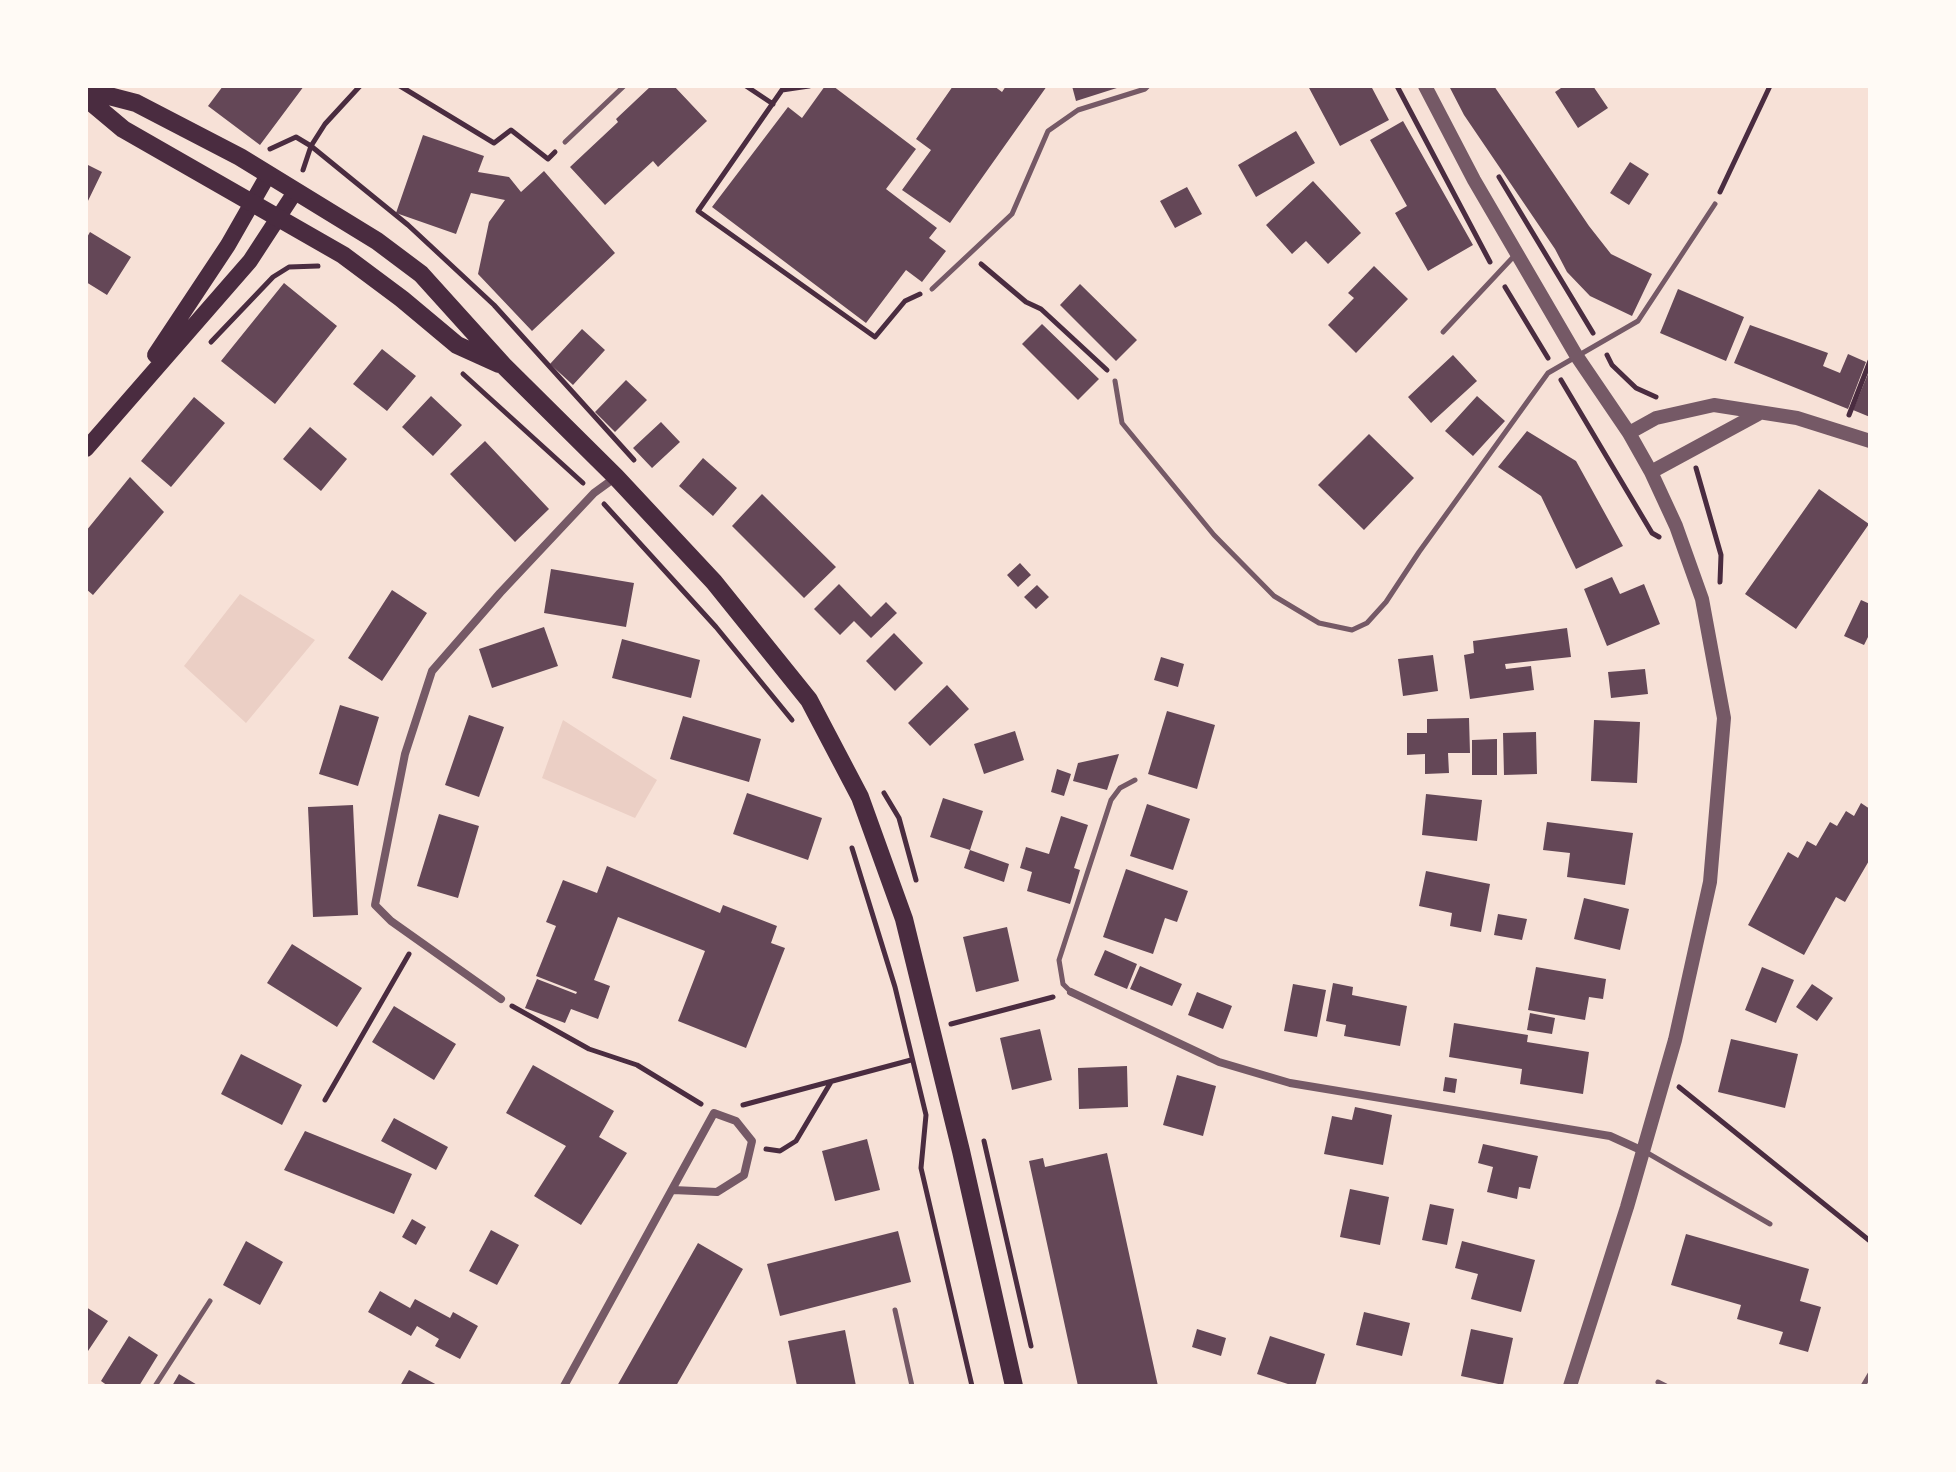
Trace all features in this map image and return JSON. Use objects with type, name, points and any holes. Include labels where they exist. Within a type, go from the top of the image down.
[{"type":"main road","points":[[86,90],[136,103],[240,157],[377,241],[421,274],[505,367],[616,477],[714,582],[809,700],[860,797],[940,1027],[1014,1386]]},
{"type":"main road","points":[[86,98],[123,129],[343,255],[457,345],[505,367]]},
{"type":"main road","points":[[129,397],[228,245],[268,175]]},
{"type":"main road","points":[[86,449],[250,261],[295,192]]},
{"type":"street","points":[[1425,86],[1576,355],[1629,433],[1651,472],[1676,526],[1702,599],[1724,718],[1710,882],[1666,1077],[1570,1386]]},
{"type":"street","points":[[1629,433],[1667,415],[1714,405],[1797,418],[1870,441]]},
{"type":"street","points":[[1651,472],[1758,414]]},
{"type":"street","points":[[501,999],[391,921],[375,905],[405,754],[432,671],[594,493],[616,477]]},
{"type":"street","points":[[1071,992],[1219,1062],[1290,1083],[1610,1136],[1643,1151]]},
{"type":"street","points":[[564,1386],[714,1113],[736,1121],[752,1141],[744,1175],[717,1192],[673,1190]]},
{"type":"lane","points":[[565,142],[624,86]]},
{"type":"lane","points":[[932,289],[1012,214],[1048,131],[1078,110],[1148,86]]},
{"type":"lane","points":[[1115,381],[1122,423],[1214,535],[1274,596],[1319,623],[1352,630],[1367,623],[1386,602],[1548,373],[1638,321],[1715,204]]},
{"type":"lane","points":[[1443,332],[1517,254]]},
{"type":"lane","points":[[1071,992],[1063,984],[1059,960],[1111,800],[1120,788],[1135,780]]},
{"type":"lane","points":[[1643,1151],[1770,1224]]},
{"type":"lane","points":[[155,1386],[210,1301]]},
{"type":"lane","points":[[895,1310],[912,1386]]},
{"type":"lane","points":[[1863,1386],[1870,1374]]},
{"type":"lane","points":[[1658,1382],[1666,1386]]},
{"type":"path","points":[[295,192],[311,146],[325,124],[360,86]]},
{"type":"path","points":[[400,86],[494,143],[511,130],[548,159],[565,142]]},
{"type":"path","points":[[746,86],[773,104]]},
{"type":"path","points":[[809,86],[782,90],[698,211],[875,337],[905,301],[932,289]]},
{"type":"path","points":[[1397,86],[1498,275],[1652,533],[1671,544]]},
{"type":"path","points":[[1715,204],[1770,86]]},
{"type":"path","points":[[1492,166],[1612,365],[1636,388],[1658,399],[1667,415]]},
{"type":"path","points":[[373,196],[494,305],[642,469]]},
{"type":"path","points":[[970,254],[1026,302],[1041,309],[1115,381]]},
{"type":"path","points":[[243,309],[273,277],[289,267]]},
{"type":"path","points":[[1843,431],[1870,361]]},
{"type":"path","points":[[1687,451],[1699,473],[1721,555]]},
{"type":"path","points":[[594,493],[716,627],[797,730]]},
{"type":"path","points":[[877,780],[899,818],[919,890]]},
{"type":"path","points":[[851,845],[895,987],[926,1115],[921,1168],[972,1386]]},
{"type":"path","points":[[325,1100],[417,940]]},
{"type":"path","points":[[940,1027],[1071,992]]},
{"type":"path","points":[[501,999],[589,1049],[637,1065],[714,1113],[906,1061]]},
{"type":"path","points":[[940,1027],[946,1009]]},
{"type":"path","points":[[940,1027],[952,1038]]},
{"type":"path","points":[[1666,1077],[1870,1241]]},
{"type":"path","points":[[751,1147],[780,1151],[796,1141],[831,1081]]},
{"type":"path","points":[[980,1129],[989,1154],[1033,1355]]},
{"type":"shaded area","points":[[240,594],[315,640],[246,723],[184,666]]},
{"type":"shaded area","points":[[563,720],[657,780],[635,818],[542,778]]},
{"type":"building","points":[[223,86],[304,86],[260,145],[208,106]]},
{"type":"building","points":[[651,86],[674,86],[707,121],[658,167],[653,161],[605,205],[570,167]]},
{"type":"building","points":[[825,86],[833,86],[916,149],[886,189],[937,228],[929,238],[946,251],[922,282],[906,270],[866,323],[712,207],[788,107],[802,118]]},
{"type":"building","points":[[953,86],[994,86],[1002,92],[1006,86],[1047,86],[950,223],[902,190],[931,150],[916,139]]},
{"type":"building","points":[[1072,86],[1120,86],[1120,87],[1076,101]]},
{"type":"building","points":[[1308,86],[1371,86],[1389,120],[1340,146]]},
{"type":"building","points":[[1449,86],[1494,86],[1611,254],[1652,274],[1632,316],[1590,296],[1567,272],[1555,249],[1464,115]]},
{"type":"building","points":[[1564,86],[1593,86],[1608,108],[1578,128],[1555,92]]},
{"type":"building","points":[[1403,121],[1473,245],[1428,271],[1395,213],[1407,206],[1370,140]]},
{"type":"building","points":[[1296,131],[1315,163],[1256,197],[1238,165]]},
{"type":"building","points":[[423,135],[484,156],[478,172],[509,177],[521,192],[544,171],[615,253],[532,331],[478,274],[489,222],[505,200],[471,193],[456,234],[396,213]]},
{"type":"building","points":[[1630,162],[1649,174],[1629,205],[1610,193]]},
{"type":"building","points":[[86,164],[102,172],[86,205]]},
{"type":"building","points":[[1313,181],[1361,233],[1328,264],[1306,241],[1292,254],[1266,225]]},
{"type":"building","points":[[1187,187],[1202,214],[1175,228],[1160,201]]},
{"type":"building","points":[[90,232],[131,257],[107,295],[86,282],[86,239]]},
{"type":"building","points":[[1374,266],[1408,299],[1356,353],[1328,325],[1354,298],[1348,293]]},
{"type":"building","points":[[284,283],[337,326],[275,404],[221,361]]},
{"type":"building","points":[[1080,284],[1137,340],[1116,361],[1060,305]]},
{"type":"building","points":[[1678,289],[1744,317],[1726,361],[1660,333]]},
{"type":"building","points":[[1042,324],[1099,379],[1078,400],[1022,344]]},
{"type":"building","points":[[1750,325],[1828,353],[1823,366],[1840,373],[1848,354],[1866,362],[1848,409],[1734,363]]},
{"type":"building","points":[[582,329],[605,350],[573,385],[550,364]]},
{"type":"building","points":[[382,349],[416,376],[387,411],[353,384]]},
{"type":"building","points":[[1453,355],[1477,381],[1431,423],[1408,397]]},
{"type":"building","points":[[1870,369],[1870,417],[1853,410]]},
{"type":"building","points":[[626,380],[647,400],[615,432],[595,412]]},
{"type":"building","points":[[431,396],[462,425],[433,456],[402,427]]},
{"type":"building","points":[[1477,396],[1505,421],[1473,456],[1445,431]]},
{"type":"building","points":[[194,397],[225,423],[171,487],[141,461]]},
{"type":"building","points":[[661,422],[680,442],[652,468],[633,448]]},
{"type":"building","points":[[310,427],[347,459],[321,491],[283,459]]},
{"type":"building","points":[[1527,431],[1576,461],[1623,546],[1576,569],[1541,496],[1498,467]]},
{"type":"building","points":[[1369,434],[1414,478],[1364,530],[1318,485]]},
{"type":"building","points":[[485,441],[549,509],[515,542],[450,474]]},
{"type":"building","points":[[703,458],[737,488],[713,516],[679,486]]},
{"type":"building","points":[[130,477],[164,512],[93,595],[86,589],[86,531]]},
{"type":"building","points":[[1819,489],[1869,524],[1796,629],[1745,594]]},
{"type":"building","points":[[762,494],[836,567],[804,598],[732,526]]},
{"type":"building","points":[[1020,563],[1031,575],[1018,587],[1007,575]]},
{"type":"building","points":[[551,569],[634,583],[626,627],[544,613]]},
{"type":"building","points":[[1612,577],[1620,594],[1644,584],[1660,624],[1607,646],[1584,589]]},
{"type":"building","points":[[839,584],[871,617],[886,602],[897,613],[871,638],[854,621],[840,635],[814,609]]},
{"type":"building","points":[[1037,585],[1049,597],[1036,609],[1024,597]]},
{"type":"building","points":[[392,590],[427,613],[382,681],[348,658]]},
{"type":"building","points":[[1861,600],[1870,604],[1870,633],[1864,645],[1844,636]]},
{"type":"building","points":[[544,627],[558,666],[492,688],[479,649]]},
{"type":"building","points":[[1567,628],[1571,657],[1505,664],[1506,669],[1531,666],[1534,690],[1470,699],[1464,655],[1474,653],[1473,641]]},
{"type":"building","points":[[894,633],[923,663],[895,691],[866,661]]},
{"type":"building","points":[[622,639],[700,660],[691,698],[612,678]]},
{"type":"building","points":[[1433,655],[1438,691],[1403,696],[1398,659]]},
{"type":"building","points":[[1161,657],[1184,664],[1178,687],[1154,680]]},
{"type":"building","points":[[1645,669],[1648,694],[1611,698],[1608,672]]},
{"type":"building","points":[[947,685],[969,709],[930,746],[908,723]]},
{"type":"building","points":[[340,705],[379,717],[358,786],[319,774]]},
{"type":"building","points":[[1167,711],[1215,725],[1197,789],[1148,774]]},
{"type":"building","points":[[469,715],[504,727],[479,797],[445,785]]},
{"type":"building","points":[[683,716],[761,739],[749,782],[670,759]]},
{"type":"building","points":[[1469,718],[1470,753],[1448,753],[1449,773],[1425,774],[1425,754],[1407,755],[1407,733],[1427,733],[1427,719]]},
{"type":"building","points":[[1594,720],[1640,722],[1637,783],[1591,781]]},
{"type":"building","points":[[1015,731],[1024,760],[984,774],[974,744]]},
{"type":"building","points":[[1536,732],[1537,774],[1504,775],[1503,733]]},
{"type":"building","points":[[1497,739],[1497,775],[1472,775],[1472,740]]},
{"type":"building","points":[[1119,754],[1107,790],[1073,781],[1078,763]]},
{"type":"building","points":[[1057,769],[1071,774],[1064,796],[1051,792]]},
{"type":"building","points":[[747,793],[822,818],[808,860],[733,834]]},
{"type":"building","points":[[1426,794],[1482,800],[1477,841],[1422,835]]},
{"type":"building","points":[[943,798],[983,811],[970,850],[930,837]]},
{"type":"building","points":[[1861,803],[1870,809],[1870,859],[1845,902],[1836,897],[1804,955],[1748,925],[1788,852],[1798,858],[1807,841],[1816,846],[1830,822],[1837,826],[1846,811],[1854,816]]},
{"type":"building","points":[[1147,804],[1190,819],[1173,870],[1130,856]]},
{"type":"building","points":[[353,805],[358,915],[313,917],[308,807]]},
{"type":"building","points":[[439,814],[479,826],[458,898],[417,886]]},
{"type":"building","points":[[1061,816],[1088,825],[1074,868],[1080,870],[1070,904],[1027,891],[1032,872],[1020,868],[1026,847],[1049,854]]},
{"type":"building","points":[[1547,822],[1633,833],[1625,885],[1567,877],[1570,853],[1543,850]]},
{"type":"building","points":[[970,850],[1009,864],[1004,882],[964,868]]},
{"type":"building","points":[[607,866],[720,913],[723,905],[777,926],[771,943],[785,948],[746,1048],[678,1021],[705,951],[618,917],[594,980],[610,986],[598,1019],[571,1009],[565,1023],[525,1008],[537,979],[576,994],[536,976],[556,926],[546,922],[563,880],[597,893]]},
{"type":"building","points":[[1126,869],[1188,891],[1177,922],[1165,918],[1153,954],[1103,937]]},
{"type":"building","points":[[1426,871],[1490,884],[1481,932],[1450,926],[1452,913],[1419,906]]},
{"type":"building","points":[[1584,898],[1629,909],[1620,950],[1574,939]]},
{"type":"building","points":[[1498,914],[1527,919],[1522,940],[1494,935]]},
{"type":"building","points":[[1007,927],[1019,981],[976,992],[963,937]]},
{"type":"building","points":[[292,944],[362,988],[337,1027],[267,983]]},
{"type":"building","points":[[1105,950],[1137,964],[1127,989],[1094,975]]},
{"type":"building","points":[[1140,966],[1182,984],[1172,1006],[1130,989]]},
{"type":"building","points":[[1536,967],[1606,979],[1603,999],[1589,997],[1585,1020],[1528,1010]]},
{"type":"building","points":[[1762,967],[1794,980],[1776,1023],[1745,1010]]},
{"type":"building","points":[[1333,983],[1353,987],[1352,995],[1407,1006],[1400,1046],[1344,1036],[1346,1025],[1326,1021]]},
{"type":"building","points":[[1293,984],[1326,990],[1317,1037],[1284,1031]]},
{"type":"building","points":[[1812,984],[1833,998],[1817,1021],[1796,1007]]},
{"type":"building","points":[[1197,992],[1232,1006],[1223,1029],[1188,1015]]},
{"type":"building","points":[[394,1006],[456,1044],[434,1080],[372,1042]]},
{"type":"building","points":[[1530,1013],[1555,1018],[1552,1034],[1527,1030]]},
{"type":"building","points":[[1454,1023],[1528,1035],[1527,1042],[1589,1052],[1583,1094],[1520,1084],[1522,1069],[1449,1057]]},
{"type":"building","points":[[1040,1029],[1052,1080],[1012,1090],[1000,1038]]},
{"type":"building","points":[[1731,1039],[1798,1054],[1785,1108],[1718,1092]]},
{"type":"building","points":[[241,1054],[302,1085],[282,1125],[221,1094]]},
{"type":"building","points":[[533,1065],[614,1111],[599,1137],[627,1153],[581,1225],[534,1196],[566,1146],[506,1113]]},
{"type":"building","points":[[1127,1066],[1128,1107],[1079,1109],[1078,1068]]},
{"type":"building","points":[[1177,1075],[1216,1086],[1203,1136],[1163,1125]]},
{"type":"building","points":[[1445,1077],[1457,1079],[1455,1093],[1443,1091]]},
{"type":"building","points":[[1355,1107],[1392,1115],[1383,1165],[1324,1154],[1332,1116],[1352,1120]]},
{"type":"building","points":[[394,1118],[448,1147],[436,1170],[381,1141]]},
{"type":"building","points":[[305,1131],[412,1174],[394,1214],[284,1170]]},
{"type":"building","points":[[867,1139],[880,1190],[835,1201],[822,1151]]},
{"type":"building","points":[[1483,1144],[1538,1156],[1530,1189],[1519,1187],[1517,1199],[1487,1192],[1493,1167],[1478,1163]]},
{"type":"building","points":[[1107,1153],[1158,1386],[1078,1386],[1029,1161],[1043,1158],[1045,1167]]},
{"type":"building","points":[[1350,1189],[1389,1197],[1380,1245],[1340,1237]]},
{"type":"building","points":[[1430,1204],[1454,1209],[1447,1245],[1422,1240]]},
{"type":"building","points":[[412,1219],[426,1227],[416,1245],[402,1237]]},
{"type":"building","points":[[491,1230],[519,1245],[497,1285],[469,1271]]},
{"type":"building","points":[[898,1231],[911,1282],[780,1316],[767,1264]]},
{"type":"building","points":[[1686,1234],[1809,1269],[1800,1301],[1821,1307],[1808,1352],[1779,1344],[1783,1332],[1737,1319],[1741,1305],[1671,1285]]},
{"type":"building","points":[[246,1241],[283,1262],[260,1305],[223,1285]]},
{"type":"building","points":[[1462,1241],[1535,1260],[1521,1312],[1471,1299],[1478,1274],[1455,1268]]},
{"type":"building","points":[[698,1243],[743,1269],[676,1386],[617,1386]]},
{"type":"building","points":[[380,1291],[410,1308],[415,1299],[450,1318],[453,1312],[478,1326],[460,1359],[435,1346],[439,1339],[417,1326],[411,1336],[368,1312]]},
{"type":"building","points":[[86,1307],[108,1321],[86,1354]]},
{"type":"building","points":[[1364,1312],[1410,1323],[1402,1356],[1356,1345]]},
{"type":"building","points":[[1197,1329],[1226,1338],[1221,1356],[1192,1347]]},
{"type":"building","points":[[1471,1329],[1513,1338],[1503,1385],[1461,1376]]},
{"type":"building","points":[[845,1330],[856,1386],[797,1386],[788,1341]]},
{"type":"building","points":[[129,1336],[158,1355],[139,1386],[108,1386],[101,1381]]},
{"type":"building","points":[[1270,1336],[1325,1354],[1315,1386],[1294,1386],[1257,1374]]},
{"type":"building","points":[[409,1370],[439,1386],[400,1386]]},
{"type":"building","points":[[179,1374],[199,1386],[172,1386]]}]
